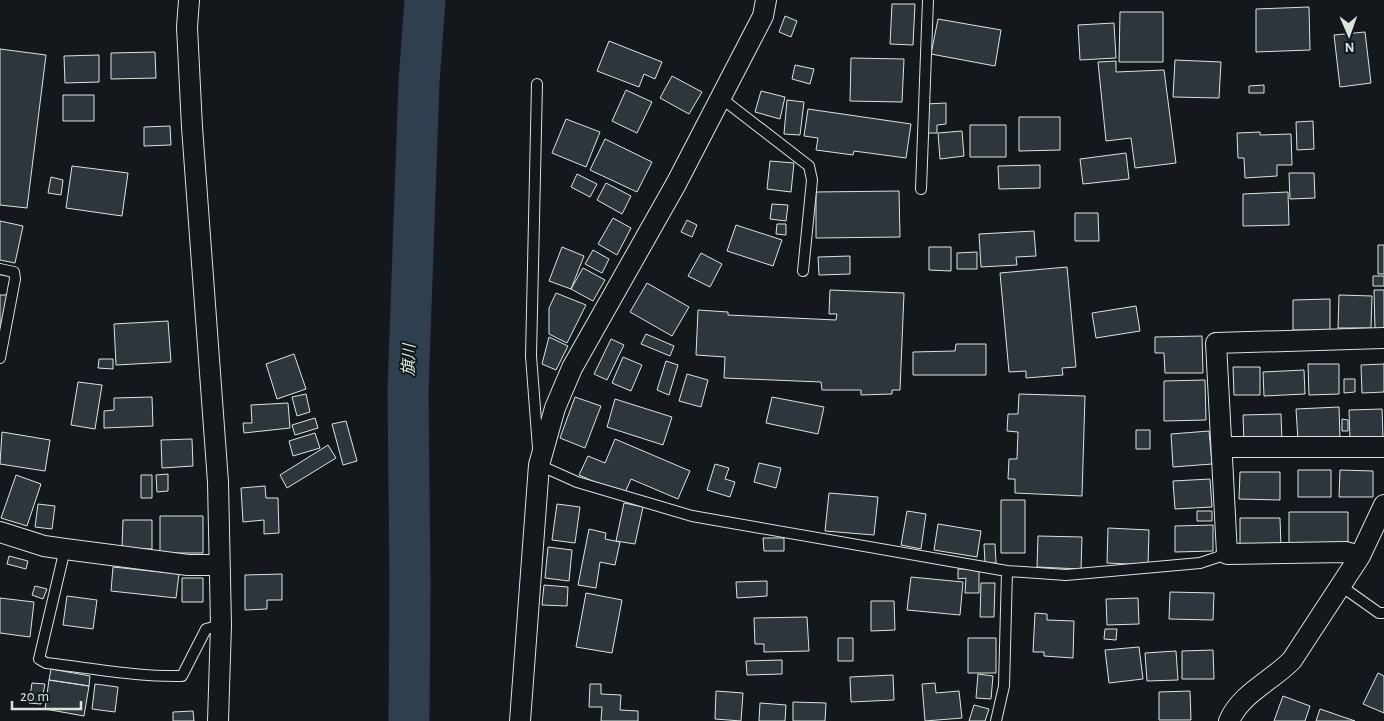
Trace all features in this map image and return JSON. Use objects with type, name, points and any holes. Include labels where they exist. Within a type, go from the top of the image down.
[{"type":"street","points":[[189,0],[187,27],[189,69],[218,482],[221,624],[218,721]]},
{"type":"street","points":[[520,721],[539,465],[555,408],[572,368],[676,184],[721,98],[763,16],[766,0]]},
{"type":"street","points":[[1360,556],[1346,552],[1227,554],[1216,343],[1384,338]]},
{"type":"street","points":[[1222,447],[1384,447]]},
{"type":"street","points":[[1229,721],[1234,710],[1243,700],[1279,673],[1292,660],[1360,556],[1376,535],[1384,506]]},
{"type":"street","points":[[0,532],[44,546],[188,565],[220,566]]},
{"type":"lane","points":[[921,189],[928,0]]},
{"type":"lane","points":[[537,84],[531,356],[539,465],[577,482],[692,516],[1007,572],[1066,575],[1200,563],[1227,554]]},
{"type":"lane","points":[[721,98],[809,166],[812,180],[803,271]]},
{"type":"lane","points":[[0,270],[14,272],[15,279],[0,358]]},
{"type":"lane","points":[[65,549],[39,660],[46,663],[164,676],[182,676],[206,629],[221,624]]},
{"type":"lane","points":[[996,721],[1004,686],[1007,572]]},
{"type":"lane","points":[[1341,586],[1379,613],[1384,614]]},
{"type":"building","points":[[892,4],[915,4],[913,45],[890,44]]},
{"type":"building","points":[[1309,7],[1310,50],[1256,52],[1256,9]]},
{"type":"building","points":[[1120,12],[1163,12],[1163,62],[1119,62]]},
{"type":"building","points":[[785,16],[797,21],[791,37],[779,32]]},
{"type":"building","points":[[938,19],[1001,30],[995,66],[931,54]]},
{"type":"building","points":[[1114,23],[1116,58],[1080,60],[1078,25]]},
{"type":"building","points":[[1365,32],[1371,83],[1340,87],[1334,35]]},
{"type":"building","points":[[609,41],[662,62],[655,79],[644,74],[639,87],[597,71]]},
{"type":"building","points":[[0,49],[46,55],[27,208],[0,205]]},
{"type":"building","points":[[155,52],[156,78],[111,79],[111,53]]},
{"type":"building","points":[[99,55],[99,82],[65,83],[64,56]]},
{"type":"building","points":[[851,58],[904,59],[902,102],[850,101]]},
{"type":"building","points":[[1175,60],[1221,62],[1219,98],[1173,97]]},
{"type":"building","points":[[1116,61],[1116,72],[1164,70],[1176,163],[1135,168],[1131,138],[1106,141],[1098,62]]},
{"type":"building","points":[[795,65],[814,69],[810,84],[792,79]]},
{"type":"building","points":[[672,76],[702,92],[689,114],[660,98]]},
{"type":"building","points":[[1264,85],[1264,93],[1249,93],[1249,86]]},
{"type":"building","points":[[626,90],[652,102],[637,133],[612,121]]},
{"type":"building","points":[[761,91],[785,97],[780,119],[755,112]]},
{"type":"building","points":[[63,95],[94,95],[94,121],[63,121]]},
{"type":"building","points":[[787,100],[804,102],[800,135],[784,134]]},
{"type":"building","points":[[946,103],[946,124],[937,125],[937,133],[927,133],[926,104]]},
{"type":"building","points":[[808,109],[911,124],[906,158],[854,151],[853,155],[816,150],[818,138],[804,136]]},
{"type":"building","points":[[1019,117],[1060,117],[1060,150],[1019,151]]},
{"type":"building","points":[[566,119],[600,132],[586,167],[552,153]]},
{"type":"building","points":[[1313,121],[1314,149],[1297,150],[1296,122]]},
{"type":"building","points":[[970,125],[1006,125],[1006,157],[970,157]]},
{"type":"building","points":[[170,126],[171,145],[144,146],[144,127]]},
{"type":"building","points":[[962,131],[964,156],[940,159],[938,133]]},
{"type":"building","points":[[1260,132],[1260,135],[1291,134],[1292,165],[1277,165],[1277,176],[1245,178],[1244,158],[1238,158],[1237,133]]},
{"type":"building","points":[[605,139],[652,162],[637,192],[590,170]]},
{"type":"building","points":[[1126,153],[1129,179],[1083,184],[1080,159]]},
{"type":"building","points":[[770,161],[794,163],[791,192],[767,189]]},
{"type":"building","points":[[1040,165],[1040,188],[999,189],[998,166]]},
{"type":"building","points":[[72,166],[128,173],[122,216],[66,208]]},
{"type":"building","points":[[1289,173],[1314,173],[1315,198],[1290,199]]},
{"type":"building","points":[[577,174],[597,184],[590,197],[571,187]]},
{"type":"building","points":[[51,177],[63,180],[61,195],[48,193]]},
{"type":"building","points":[[606,183],[631,196],[622,214],[597,200]]},
{"type":"building","points":[[899,191],[900,237],[816,238],[816,192]]},
{"type":"building","points":[[1288,192],[1289,225],[1243,226],[1243,194]]},
{"type":"building","points":[[772,204],[788,205],[786,221],[770,219]]},
{"type":"building","points":[[1075,213],[1098,213],[1099,241],[1075,241]]},
{"type":"building","points":[[613,218],[631,228],[617,255],[598,244]]},
{"type":"building","points":[[687,220],[697,225],[692,237],[681,232]]},
{"type":"building","points":[[0,221],[23,226],[15,263],[0,260]]},
{"type":"building","points":[[777,224],[786,224],[786,235],[776,234]]},
{"type":"building","points":[[736,225],[782,240],[773,266],[727,251]]},
{"type":"building","points":[[1034,231],[1036,256],[1016,257],[1017,265],[981,267],[979,234]]},
{"type":"building","points":[[1378,245],[1384,245],[1384,274],[1378,274]]},
{"type":"building","points":[[562,247],[584,256],[571,289],[549,281]]},
{"type":"building","points":[[929,247],[951,247],[951,271],[929,270]]},
{"type":"building","points":[[593,250],[609,259],[602,273],[585,264]]},
{"type":"building","points":[[977,252],[977,269],[957,269],[957,253]]},
{"type":"building","points":[[701,253],[722,264],[710,287],[688,276]]},
{"type":"building","points":[[850,256],[850,274],[819,275],[818,257]]},
{"type":"building","points":[[1067,267],[1076,367],[1062,368],[1063,375],[1026,378],[1026,371],[1009,372],[1000,273]]},
{"type":"building","points":[[583,268],[605,280],[593,301],[571,289]]},
{"type":"building","points":[[1373,276],[1384,276],[1384,286],[1373,286]]},
{"type":"building","points":[[647,283],[689,307],[672,336],[630,312]]},
{"type":"building","points":[[830,290],[904,293],[900,390],[892,390],[892,394],[861,395],[861,390],[822,390],[821,382],[724,378],[725,357],[696,355],[698,310],[728,312],[728,315],[836,320],[837,314],[829,314]]},
{"type":"building","points":[[1374,290],[1384,290],[1384,329],[1375,329]]},
{"type":"building","points":[[556,293],[586,305],[567,343],[549,334],[549,308]]},
{"type":"building","points":[[0,295],[7,295],[4,323],[0,323]]},
{"type":"building","points":[[1339,295],[1372,296],[1371,328],[1338,328]]},
{"type":"building","points":[[1330,299],[1330,330],[1293,330],[1293,300]]},
{"type":"building","points":[[1136,306],[1140,331],[1096,338],[1092,313]]},
{"type":"building","points":[[168,321],[171,362],[116,365],[114,324]]},
{"type":"building","points":[[646,334],[674,346],[670,356],[641,344]]},
{"type":"building","points":[[1202,336],[1203,373],[1165,373],[1164,353],[1155,353],[1155,337]]},
{"type":"building","points":[[549,337],[568,346],[556,370],[542,364]]},
{"type":"building","points":[[611,339],[624,345],[607,380],[594,374]]},
{"type":"building","points":[[956,344],[986,344],[986,375],[913,375],[913,352],[955,351]]},
{"type":"building","points":[[294,354],[306,389],[277,399],[266,364]]},
{"type":"building","points":[[623,357],[642,365],[631,391],[612,383]]},
{"type":"building","points":[[99,359],[113,359],[113,369],[98,368]]},
{"type":"building","points":[[666,361],[678,365],[669,395],[657,390]]},
{"type":"building","points":[[1308,364],[1339,364],[1339,394],[1309,395]]},
{"type":"building","points":[[1384,364],[1384,392],[1362,393],[1361,365]]},
{"type":"building","points":[[1233,367],[1260,367],[1260,395],[1234,395]]},
{"type":"building","points":[[1304,370],[1305,394],[1264,396],[1263,372]]},
{"type":"building","points":[[687,374],[708,380],[701,407],[679,401]]},
{"type":"building","points":[[1344,379],[1355,379],[1355,392],[1344,393]]},
{"type":"building","points":[[1205,380],[1206,420],[1164,421],[1164,381]]},
{"type":"building","points":[[78,382],[102,385],[95,429],[71,425]]},
{"type":"building","points":[[306,394],[310,412],[297,416],[292,397]]},
{"type":"building","points":[[1019,394],[1085,396],[1082,496],[1015,493],[1015,479],[1008,479],[1009,459],[1017,459],[1018,432],[1007,431],[1008,414],[1018,414]]},
{"type":"building","points":[[152,397],[153,426],[104,428],[104,411],[114,410],[114,398]]},
{"type":"building","points":[[575,397],[601,406],[585,448],[560,438]]},
{"type":"building","points":[[772,397],[824,407],[818,434],[766,423]]},
{"type":"building","points":[[615,399],[672,417],[663,445],[607,427]]},
{"type":"building","points":[[288,403],[290,428],[244,433],[243,423],[252,423],[251,405]]},
{"type":"building","points":[[1339,407],[1340,439],[1298,441],[1296,409]]},
{"type":"building","points":[[1382,409],[1383,438],[1350,439],[1349,410]]},
{"type":"building","points":[[1281,414],[1282,443],[1244,444],[1243,415]]},
{"type":"building","points":[[315,418],[318,428],[295,435],[292,425]]},
{"type":"building","points":[[1342,419],[1348,420],[1348,431],[1342,431]]},
{"type":"building","points":[[346,421],[357,461],[343,465],[332,424]]},
{"type":"building","points":[[1136,430],[1150,430],[1150,449],[1136,449]]},
{"type":"building","points":[[1209,431],[1212,464],[1173,467],[1171,434]]},
{"type":"building","points":[[2,432],[50,440],[45,471],[0,464]]},
{"type":"building","points":[[315,433],[320,448],[293,456],[289,441]]},
{"type":"building","points":[[192,439],[193,466],[162,468],[161,440]]},
{"type":"building","points":[[615,439],[690,471],[678,499],[631,479],[624,495],[579,475],[588,456],[605,463]]},
{"type":"building","points":[[328,445],[336,458],[287,488],[280,475]]},
{"type":"building","points":[[759,463],[781,468],[776,488],[754,482]]},
{"type":"building","points":[[715,464],[729,468],[725,479],[735,482],[730,497],[707,490]]},
{"type":"building","points":[[1298,470],[1331,470],[1331,497],[1298,497]]},
{"type":"building","points":[[1340,470],[1373,471],[1373,497],[1339,497]]},
{"type":"building","points":[[1240,472],[1280,472],[1280,500],[1239,499]]},
{"type":"building","points":[[168,474],[168,491],[157,492],[156,475]]},
{"type":"building","points":[[16,475],[41,484],[27,526],[1,518]]},
{"type":"building","points":[[141,475],[152,475],[152,498],[141,498]]},
{"type":"building","points":[[1210,479],[1212,507],[1175,509],[1173,481]]},
{"type":"building","points":[[265,486],[266,498],[278,498],[279,533],[264,534],[264,520],[243,522],[241,488]]},
{"type":"building","points":[[829,493],[878,497],[874,535],[825,531]]},
{"type":"building","points":[[1001,500],[1025,500],[1025,553],[1001,553]]},
{"type":"building","points":[[624,503],[643,507],[635,544],[616,541]]},
{"type":"building","points":[[38,504],[55,506],[52,529],[35,527]]},
{"type":"building","points":[[557,504],[580,507],[575,543],[552,540]]},
{"type":"building","points":[[907,511],[926,514],[921,549],[901,545]]},
{"type":"building","points":[[1197,511],[1212,511],[1212,521],[1197,521]]},
{"type":"building","points":[[1289,512],[1348,512],[1348,543],[1289,544]]},
{"type":"building","points":[[160,516],[203,516],[203,553],[160,553]]},
{"type":"building","points":[[1240,518],[1280,518],[1281,548],[1240,548]]},
{"type":"building","points":[[123,520],[152,520],[152,549],[122,548]]},
{"type":"building","points":[[938,524],[981,531],[977,557],[934,550]]},
{"type":"building","points":[[1213,525],[1213,551],[1175,552],[1175,526]]},
{"type":"building","points":[[1108,528],[1149,530],[1148,565],[1107,563]]},
{"type":"building","points":[[589,529],[606,533],[605,539],[620,542],[615,565],[600,562],[596,588],[578,585]]},
{"type":"building","points":[[1038,536],[1082,537],[1081,569],[1037,567]]},
{"type":"building","points":[[763,538],[784,538],[784,551],[764,551]]},
{"type":"building","points":[[984,544],[995,544],[996,563],[985,563]]},
{"type":"building","points":[[548,547],[572,550],[569,581],[545,578]]},
{"type":"building","points":[[9,556],[28,561],[26,569],[7,564]]},
{"type":"building","points":[[113,567],[179,574],[176,598],[111,591]]},
{"type":"building","points":[[958,569],[979,569],[979,593],[965,593],[966,578],[958,579]]},
{"type":"building","points":[[282,574],[282,600],[267,600],[267,609],[245,610],[245,575]]},
{"type":"building","points":[[911,577],[963,582],[960,615],[907,610]]},
{"type":"building","points":[[182,578],[203,578],[203,602],[182,602]]},
{"type":"building","points":[[767,581],[767,596],[737,598],[736,582]]},
{"type":"building","points":[[981,583],[995,583],[994,617],[980,617]]},
{"type":"building","points":[[544,585],[568,587],[567,606],[542,605]]},
{"type":"building","points":[[35,586],[47,589],[43,599],[32,595]]},
{"type":"building","points":[[1170,592],[1214,593],[1213,620],[1169,619]]},
{"type":"building","points":[[586,593],[622,600],[612,653],[576,647]]},
{"type":"building","points":[[67,596],[97,600],[93,629],[63,625]]},
{"type":"building","points":[[0,598],[34,602],[30,637],[0,633]]},
{"type":"building","points":[[1138,598],[1139,624],[1107,625],[1106,599]]},
{"type":"building","points":[[871,601],[894,601],[895,630],[871,631]]},
{"type":"building","points":[[1035,613],[1047,614],[1047,620],[1074,621],[1073,658],[1044,656],[1044,652],[1033,652]]},
{"type":"building","points":[[807,617],[809,651],[764,652],[764,644],[755,644],[754,618]]},
{"type":"building","points":[[1105,629],[1117,629],[1116,640],[1104,639]]},
{"type":"building","points":[[838,638],[853,638],[853,661],[838,661]]},
{"type":"building","points":[[968,638],[996,638],[996,673],[968,673]]},
{"type":"building","points":[[1139,647],[1143,679],[1109,683],[1105,650]]},
{"type":"building","points":[[1213,650],[1214,679],[1182,679],[1182,651]]},
{"type":"building","points":[[1176,651],[1178,680],[1147,681],[1145,653]]},
{"type":"building","points":[[782,660],[782,674],[747,675],[746,661]]},
{"type":"building","points":[[51,669],[90,676],[89,686],[49,680]]},
{"type":"building","points":[[1378,673],[1384,676],[1384,713],[1363,704]]},
{"type":"building","points":[[978,674],[993,676],[991,699],[976,698]]},
{"type":"building","points":[[893,675],[894,700],[851,702],[850,677]]},
{"type":"building","points":[[49,680],[89,686],[84,716],[45,709]]},
{"type":"building","points":[[32,683],[45,684],[41,704],[29,703]]},
{"type":"building","points":[[935,683],[936,693],[959,691],[962,718],[925,721],[922,684]]},
{"type":"building","points":[[95,684],[118,687],[115,712],[92,709]]},
{"type":"building","points":[[590,684],[601,684],[601,694],[621,695],[620,710],[638,711],[638,721],[601,721],[602,707],[589,707]]},
{"type":"building","points":[[716,691],[743,693],[741,721],[715,719]]},
{"type":"building","points":[[1190,691],[1191,720],[1159,720],[1159,692]]},
{"type":"building","points":[[1283,696],[1310,706],[1305,721],[1274,721]]},
{"type":"building","points":[[793,702],[826,703],[825,721],[793,721]]},
{"type":"building","points":[[760,703],[786,705],[785,721],[759,721]]},
{"type":"building","points":[[974,705],[989,709],[985,721],[969,721]]},
{"type":"building","points":[[1320,709],[1355,721],[1316,721]]},
{"type":"building","points":[[193,711],[194,721],[173,721],[173,712]]},
{"type":"waterway","name":"旗川","points":[[409,721],[408,391],[419,82],[425,0]]}]
